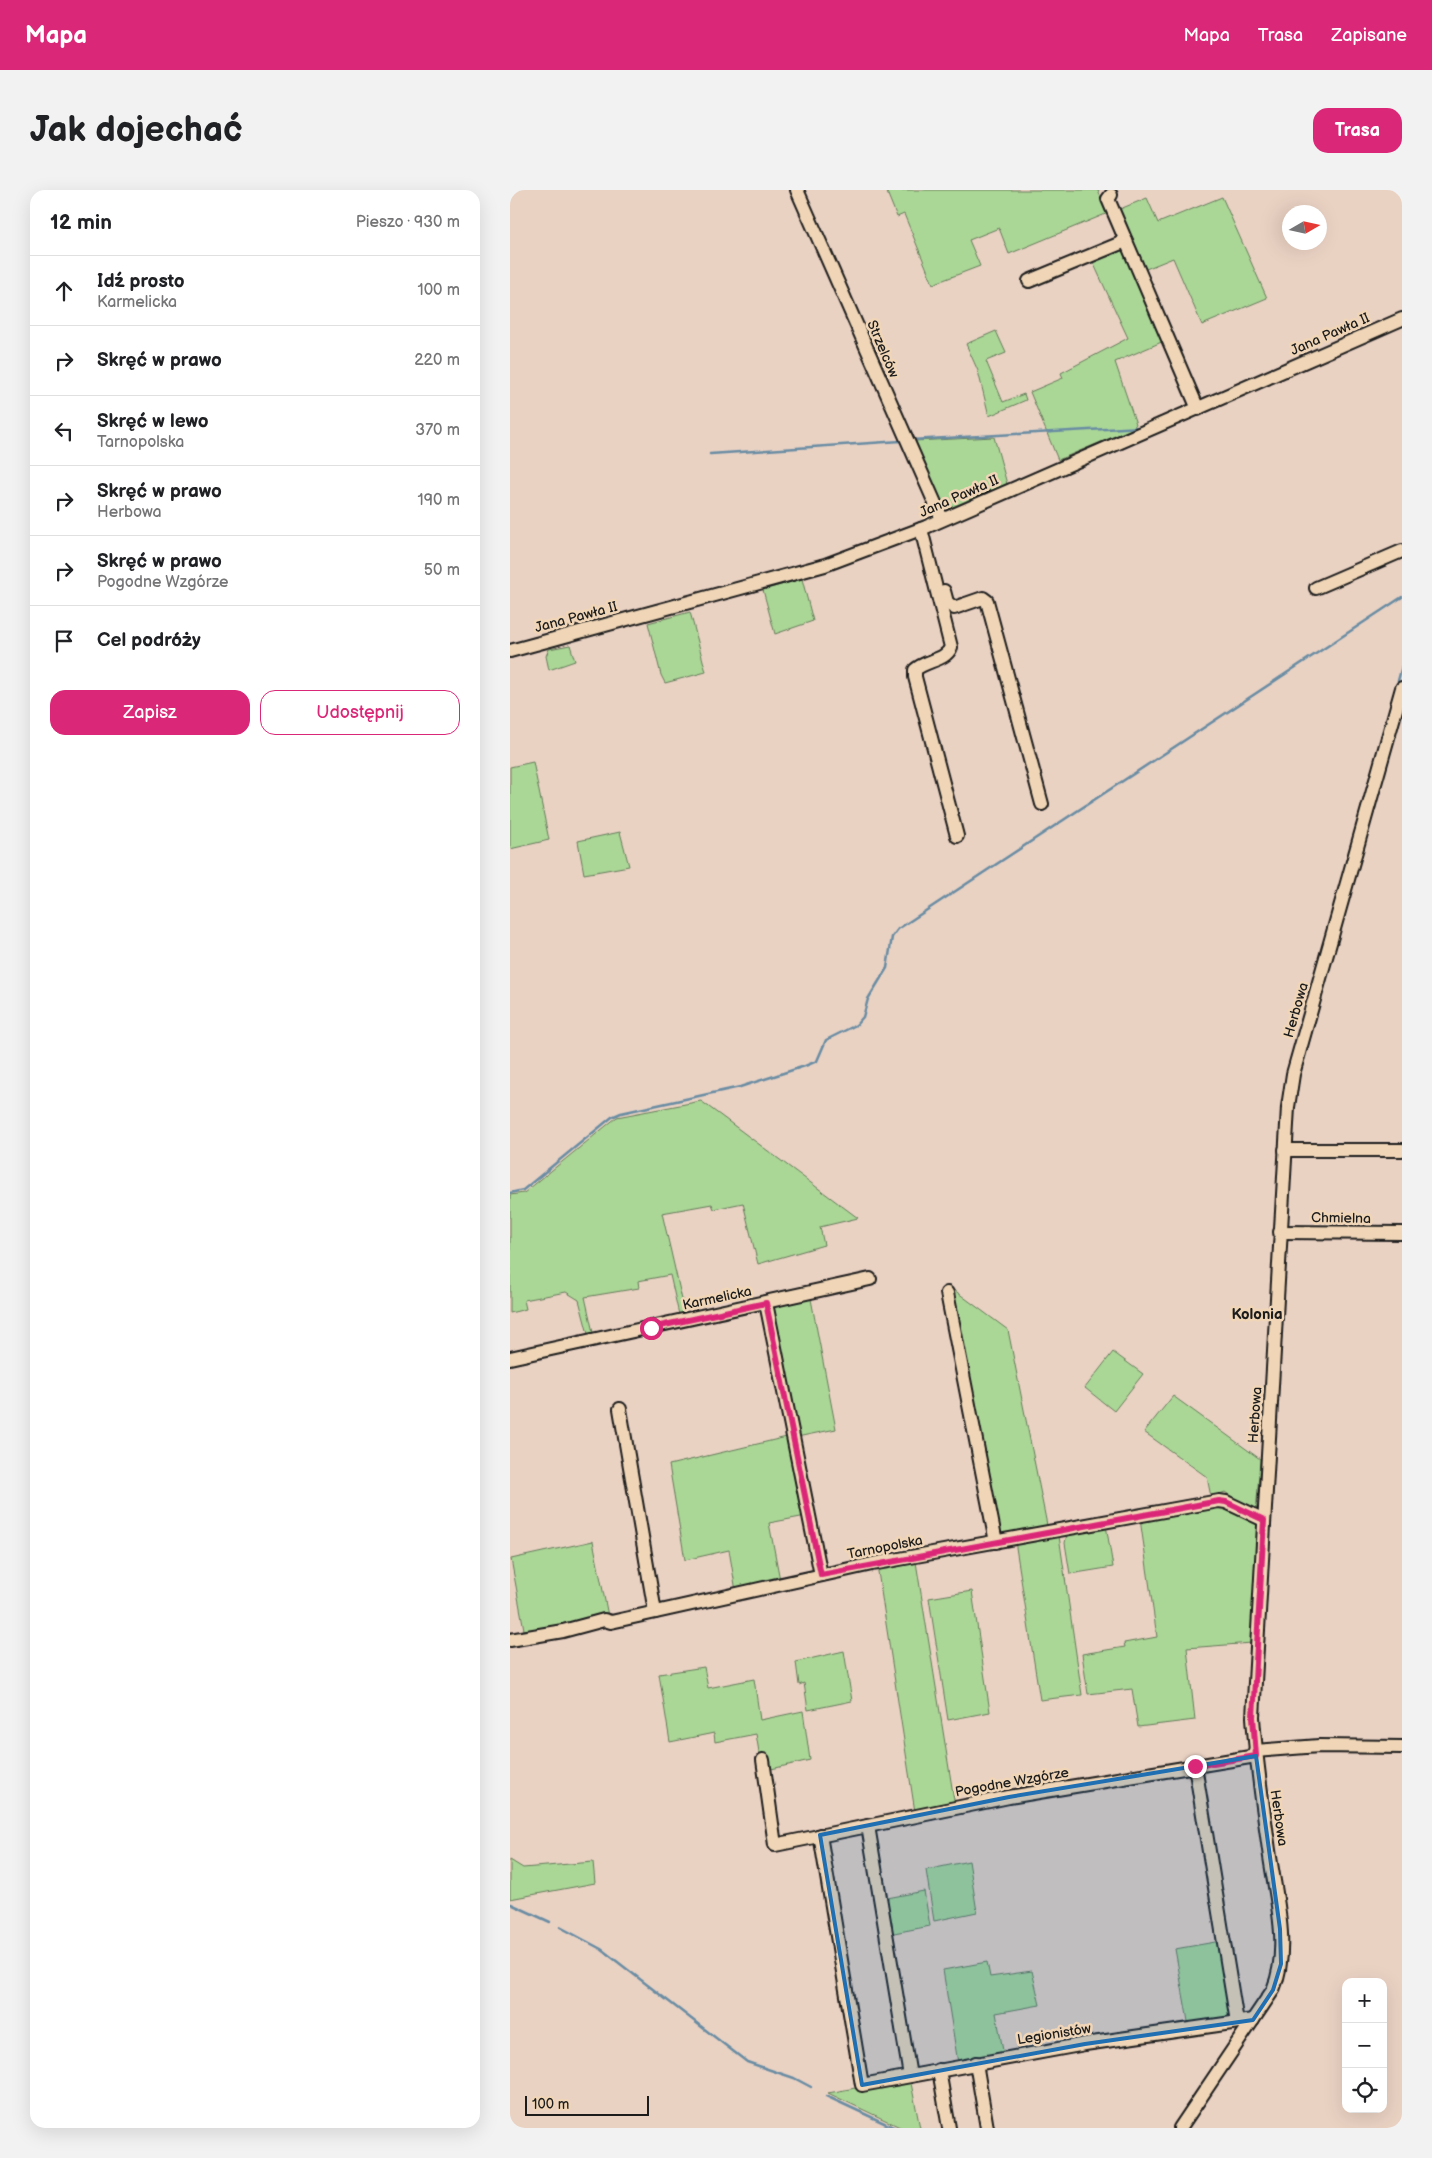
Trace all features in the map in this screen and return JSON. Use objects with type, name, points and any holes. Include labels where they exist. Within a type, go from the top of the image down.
[{"type":"street","name":"Strzelców","points":[[797,190],[942,519]]},
{"type":"street","points":[[1111,195],[1108,199],[1198,409]]},
{"type":"street","points":[[1029,281],[1126,241]]},
{"type":"street","name":"Jana Pawła II","points":[[510,651],[826,565],[923,528],[1402,319]]},
{"type":"street","points":[[923,528],[947,602],[950,606],[959,608],[984,598],[987,601],[1042,804]]},
{"type":"street","points":[[923,528],[951,647],[946,655],[920,666],[916,670],[915,677],[957,836]]},
{"type":"street","points":[[1316,588],[1402,551]]},
{"type":"street","name":"Herbowa","points":[[1180,2128],[1253,2020],[1277,1980],[1281,1949],[1253,1717],[1288,1107],[1293,1074],[1402,688]]},
{"type":"street","points":[[1285,1150],[1402,1150]]},
{"type":"street","name":"Chmielna","points":[[1280,1232],[1402,1233]]},
{"type":"street","name":"Karmelicka","points":[[510,1358],[870,1279]]},
{"type":"street","points":[[948,1293],[996,1542]]},
{"type":"street","points":[[766,1303],[821,1575]]},
{"type":"street","points":[[620,1409],[655,1612]]},
{"type":"street","name":"Tarnopolska","points":[[510,1640],[563,1631],[604,1620],[611,1622],[821,1575],[1219,1501],[1226,1502],[1264,1520]]},
{"type":"street","name":"Pogodne Wzgórze","points":[[763,1760],[775,1845],[1009,1797],[1256,1754],[1319,1746],[1402,1747]]},
{"type":"street","points":[[1195,1766],[1237,2022]]},
{"type":"street","points":[[868,1826],[910,2076]]},
{"type":"street","name":"Legionistów","points":[[820,1835],[862,2085],[1085,2044],[1253,2020]]},
{"type":"street","points":[[976,2063],[987,2128]]},
{"type":"street","points":[[939,2070],[949,2128]]},
{"type":"highlighted area","points":[[1256,1756],[1280,1929],[1281,1964],[1273,1990],[1253,2020],[1085,2044],[862,2085],[820,1835],[1009,1797]]},
{"type":"green space","points":[[886,190],[1100,190],[1098,191],[1108,213],[1009,254],[999,228],[969,240],[980,266],[933,284],[904,214],[897,217]]},
{"type":"green space","points":[[1222,197],[1267,298],[1202,325],[1173,258],[1141,271],[1115,211],[1147,198],[1158,223]]},
{"type":"green space","points":[[1119,249],[1125,251],[1164,341],[1115,362],[1136,424],[1132,429],[1058,460],[1030,392],[1063,378],[1061,373],[1128,338],[1092,260]]},
{"type":"green space","points":[[996,331],[1006,353],[986,361],[1003,402],[1024,394],[1026,400],[989,416],[978,371],[966,344]]},
{"type":"green space","points":[[994,437],[1007,484],[950,508],[942,505],[914,441]]},
{"type":"green space","points":[[802,579],[813,621],[775,634],[763,590]]},
{"type":"green space","points":[[690,612],[706,672],[665,683],[661,675],[648,623]]},
{"type":"green space","points":[[570,645],[575,661],[549,670],[546,656],[549,649]]},
{"type":"green space","points":[[533,762],[549,840],[510,849],[510,767]]},
{"type":"green space","points":[[620,832],[629,866],[584,874],[578,841]]},
{"type":"green space","points":[[701,1101],[858,1218],[820,1227],[824,1245],[758,1264],[743,1203],[714,1209],[712,1204],[662,1213],[686,1317],[680,1319],[670,1275],[638,1281],[639,1288],[585,1297],[594,1337],[589,1338],[579,1300],[566,1292],[524,1300],[526,1309],[510,1313],[510,1195],[524,1193],[617,1117]]},
{"type":"green space","points":[[950,1287],[1008,1330],[1048,1530],[999,1535]]},
{"type":"green space","points":[[810,1294],[836,1429],[797,1437],[771,1309],[777,1301]]},
{"type":"green space","points":[[1113,1352],[1143,1374],[1114,1411],[1085,1388]]},
{"type":"green space","points":[[1173,1396],[1260,1459],[1256,1514],[1225,1492],[1211,1497],[1207,1477],[1144,1432]]},
{"type":"green space","points":[[791,1436],[806,1516],[769,1523],[780,1580],[736,1591],[729,1550],[685,1560],[669,1465]]},
{"type":"green space","points":[[1206,1507],[1223,1508],[1258,1523],[1252,1643],[1187,1648],[1195,1720],[1138,1727],[1132,1689],[1088,1694],[1082,1654],[1125,1647],[1124,1643],[1157,1637],[1140,1519]]},
{"type":"green space","points":[[1106,1525],[1113,1567],[1070,1574],[1065,1543],[1067,1534]]},
{"type":"green space","points":[[1059,1536],[1082,1695],[1040,1700],[1015,1541]]},
{"type":"green space","points":[[593,1541],[608,1616],[525,1635],[511,1559]]},
{"type":"green space","points":[[916,1562],[954,1800],[951,1805],[915,1812],[877,1565]]},
{"type":"green space","points":[[972,1591],[990,1712],[948,1720],[929,1598]]},
{"type":"green space","points":[[844,1651],[852,1701],[808,1710],[804,1683],[799,1685],[796,1662]]},
{"type":"green space","points":[[704,1667],[708,1688],[754,1679],[760,1720],[803,1711],[810,1760],[767,1770],[760,1758],[756,1734],[715,1742],[714,1733],[670,1742],[659,1674]]},
{"type":"green space","points":[[510,1860],[523,1868],[593,1862],[595,1883],[510,1899]]},
{"type":"green space","points":[[969,1861],[977,1912],[934,1921],[926,1870]]},
{"type":"green space","points":[[924,1891],[930,1926],[889,1934],[882,1899]]},
{"type":"green space","points":[[1221,1941],[1234,2020],[1189,2027],[1175,1949]]},
{"type":"green space","points":[[987,1962],[990,1977],[1032,1971],[1040,2005],[996,2013],[1004,2056],[958,2063],[943,1970]]},
{"type":"green space","points":[[910,2078],[920,2128],[902,2128],[828,2093]]},
{"type":"waterway","points":[[911,440],[1141,427]]},
{"type":"waterway","points":[[710,454],[901,441]]},
{"type":"waterway","points":[[510,1193],[523,1190],[612,1117],[621,1113],[740,1087],[817,1061],[826,1040],[856,1025],[863,1017],[868,999],[887,968],[892,937],[898,929],[1402,597]]},
{"type":"waterway","points":[[1396,688],[1402,666]]},
{"type":"waterway","points":[[1397,729],[1402,712]]},
{"type":"waterway","points":[[1379,791],[1393,743]]},
{"type":"waterway","points":[[1372,816],[1376,805]]},
{"type":"waterway","points":[[1298,1081],[1321,997]]},
{"type":"waterway","points":[[1292,1137],[1295,1101]]},
{"type":"waterway","points":[[1263,1432],[1265,1393]]},
{"type":"waterway","points":[[511,1904],[550,1922]]},
{"type":"waterway","points":[[560,1927],[601,1949],[747,2062],[794,2078],[811,2087]]},
{"type":"waterway","points":[[826,2096],[895,2128]]},
{"type":"district","name":"Kolonia","points":[[1257,1314]]},
{"type":"route","points":[[651,1328],[766,1303],[821,1575],[1219,1501],[1226,1502],[1264,1520],[1253,1717],[1256,1756],[1195,1766]]}]
